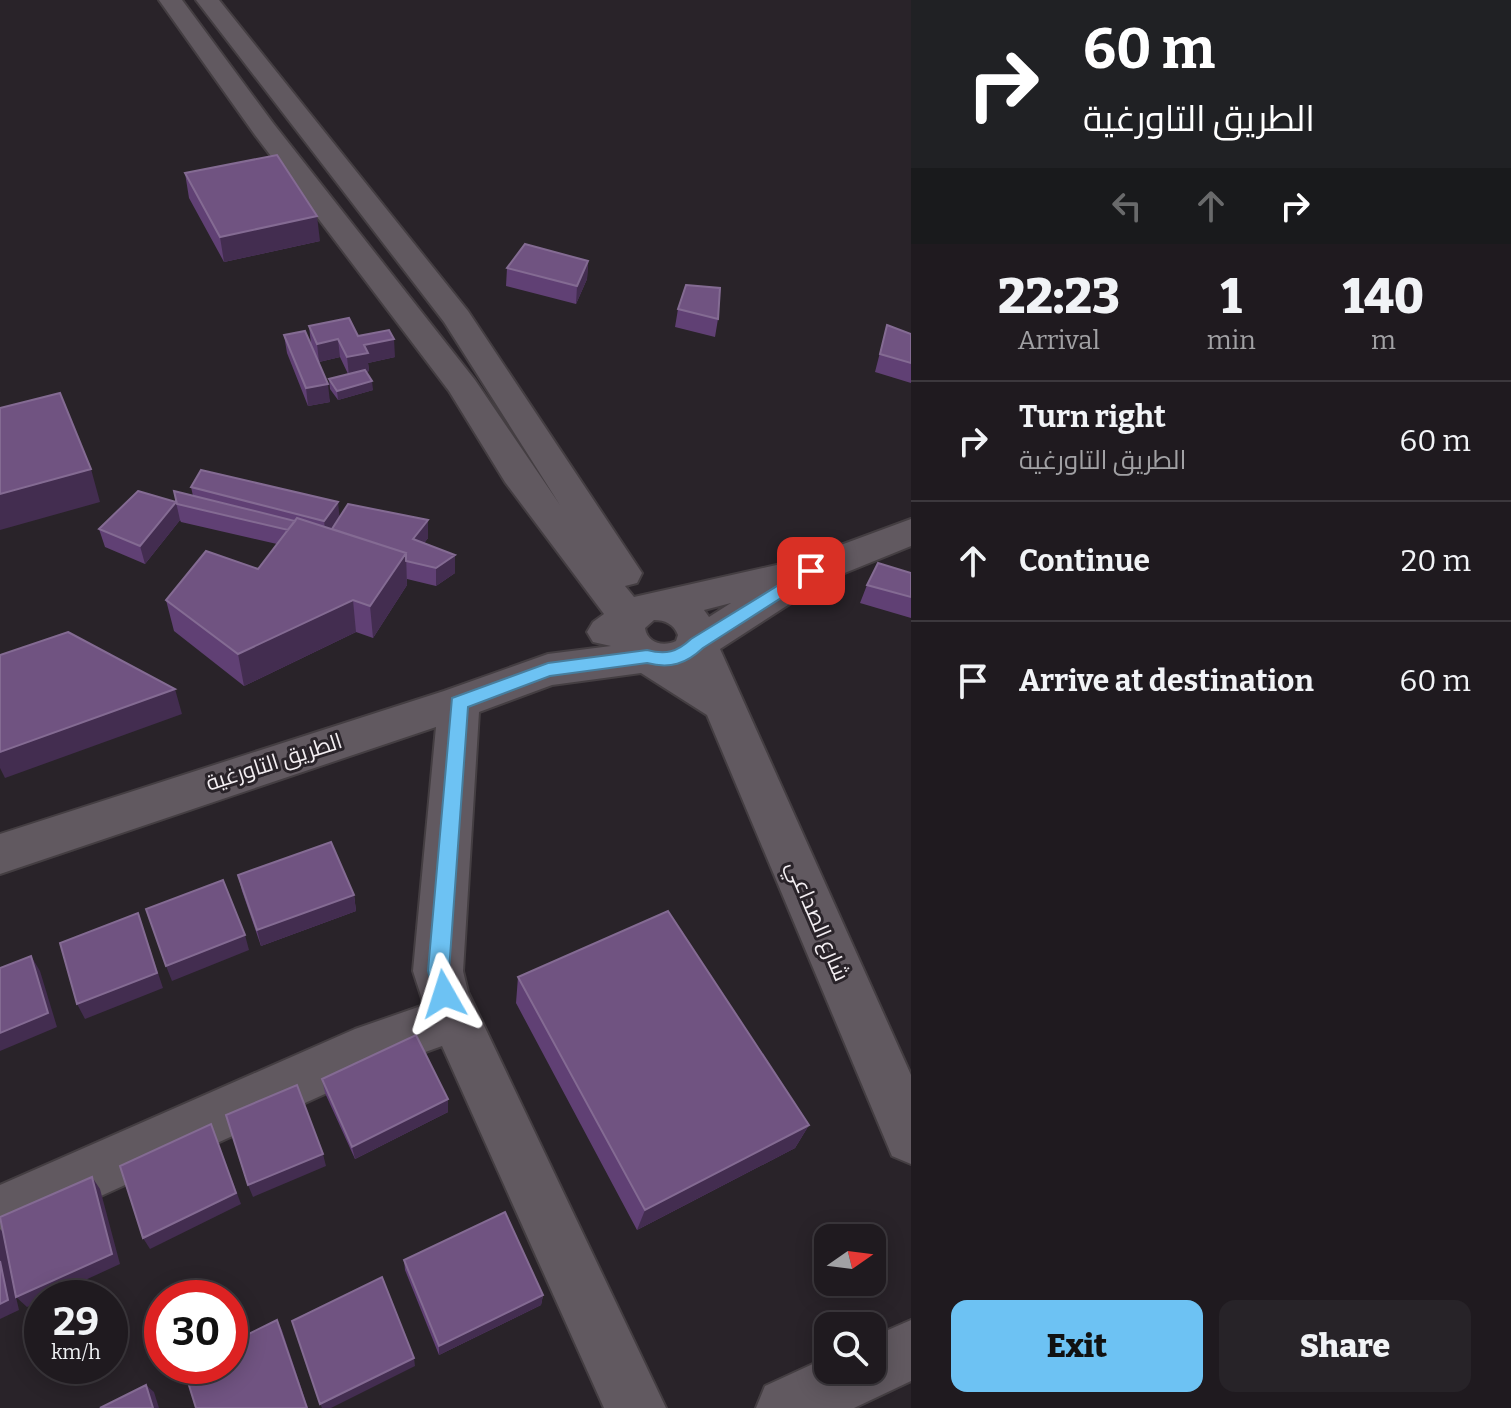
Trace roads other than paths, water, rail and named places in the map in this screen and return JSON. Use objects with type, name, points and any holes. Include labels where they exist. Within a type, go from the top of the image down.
[{"type":"street","points":[[170,0],[264,129],[463,387],[518,474],[644,610],[681,611],[690,618],[696,626],[697,644]]},
{"type":"street","points":[[207,0],[457,318],[644,610]]},
{"type":"street","points":[[264,129],[303,119]]},
{"type":"street","points":[[548,670],[644,610],[811,571],[911,532]]},
{"type":"street","points":[[548,670],[647,657],[671,660],[692,651],[697,644],[811,571]]},
{"type":"street","points":[[644,610],[625,635],[629,644],[724,705]]},
{"type":"street","name":"شارع الصداعي","points":[[697,644],[911,1137]]},
{"type":"street","name":"الطريق التاورغية","points":[[0,854],[459,703],[548,670]]},
{"type":"street","points":[[459,703],[438,971],[444,994],[635,1408]]},
{"type":"street","points":[[0,1214],[373,1046],[455,1018]]},
{"type":"street","points":[[886,1362],[911,1350]]},
{"type":"street","points":[[787,1408],[838,1384]]}]
